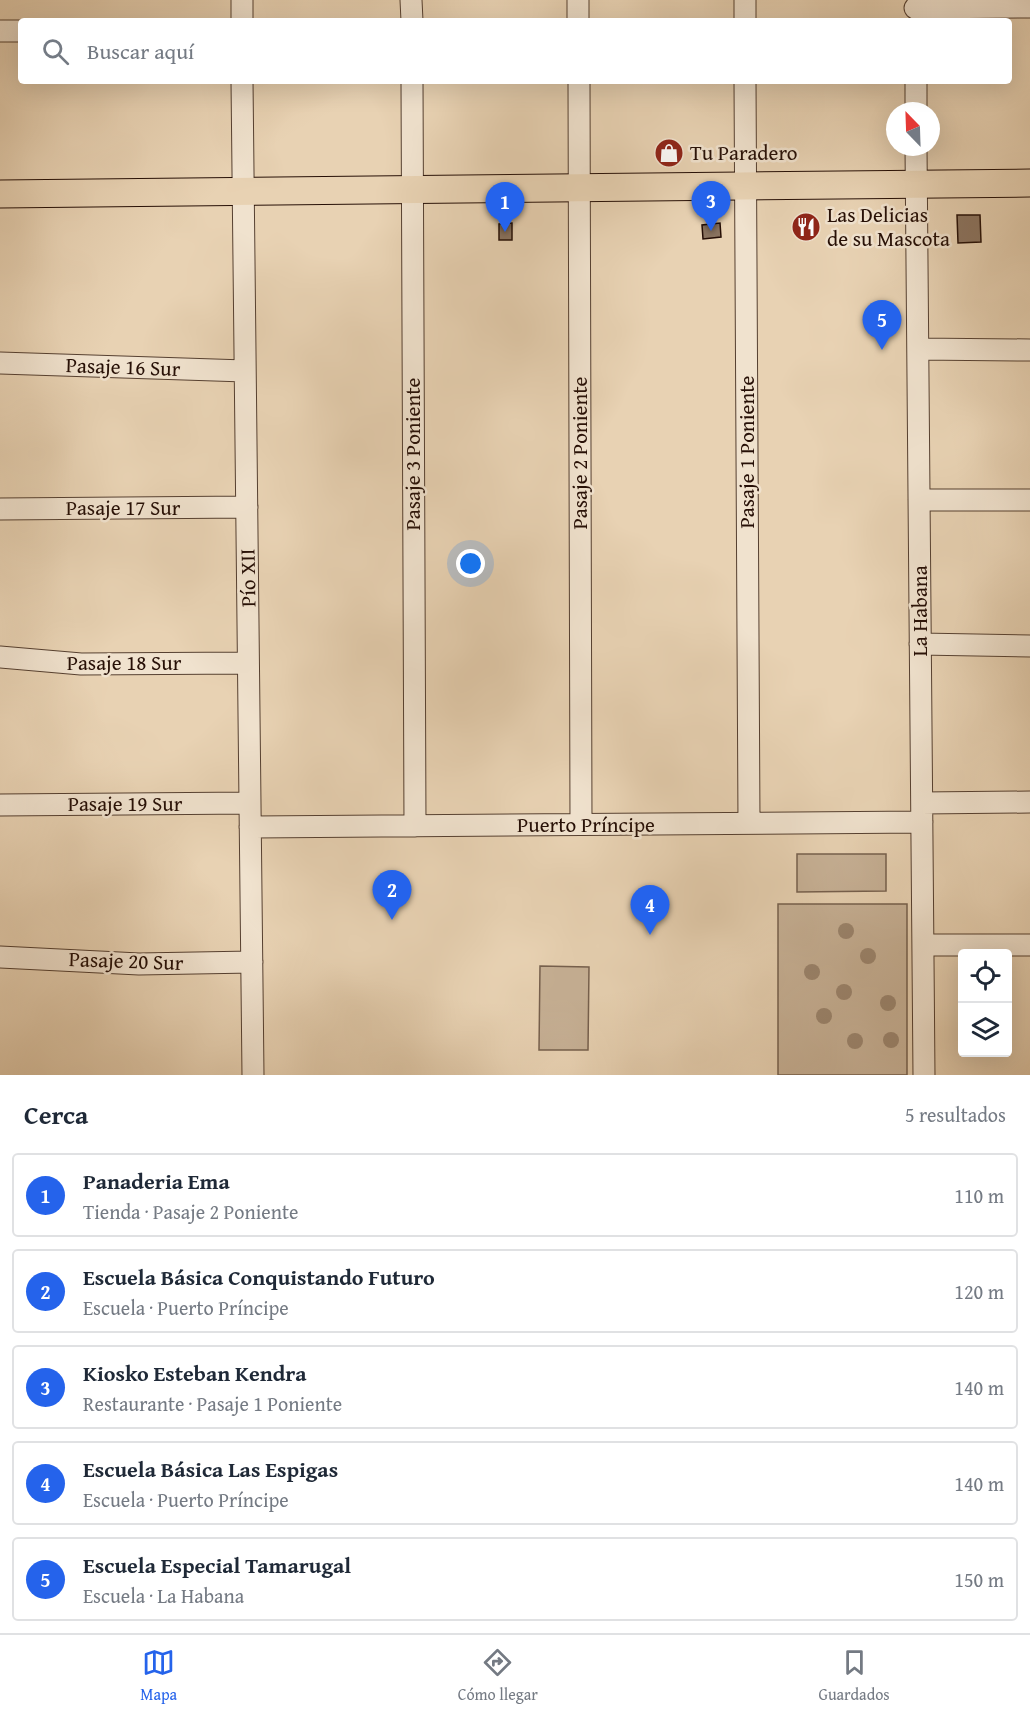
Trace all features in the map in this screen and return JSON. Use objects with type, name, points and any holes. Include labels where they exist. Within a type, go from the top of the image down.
[{"type":"main road","points":[[0,194],[746,188],[1030,183]]},
{"type":"street","points":[[242,0],[242,18]]},
{"type":"street","points":[[411,0],[412,18]]},
{"type":"street","points":[[578,0],[578,18]]},
{"type":"street","points":[[745,0],[745,18]]},
{"type":"street","points":[[915,10],[1030,7]]},
{"type":"street","points":[[0,32],[18,31]]},
{"type":"street","name":"Pío XII","points":[[242,84],[253,1075]]},
{"type":"street","name":"Pasaje 3 Poniente","points":[[412,84],[415,826]]},
{"type":"street","name":"Pasaje 2 Poniente","points":[[579,84],[581,825]]},
{"type":"street","name":"Pasaje 1 Poniente","points":[[745,84],[749,823]]},
{"type":"street","points":[[916,84],[916,102]]},
{"type":"street","name":"La Habana","points":[[916,156],[924,1075]]},
{"type":"street","points":[[918,349],[1030,350]]},
{"type":"street","name":"Pasaje 16 Sur","points":[[0,363],[245,371]]},
{"type":"street","points":[[919,500],[1030,500]]},
{"type":"street","name":"Pasaje 17 Sur","points":[[0,510],[247,507]]},
{"type":"street","points":[[920,644],[1030,646]]},
{"type":"street","name":"Pasaje 18 Sur","points":[[0,657],[81,664],[248,663]]},
{"type":"street","points":[[922,812],[1030,802]]},
{"type":"street","name":"Pasaje 19 Sur","points":[[0,805],[250,803]]},
{"type":"street","name":"Puerto Príncipe","points":[[250,827],[749,823],[922,812]]},
{"type":"street","points":[[922,945],[1030,945]]},
{"type":"street","name":"Pasaje 20 Sur","points":[[0,957],[139,964],[252,962]]},
{"type":"shaded area","points":[[797,854],[886,854],[886,891],[797,892]]},
{"type":"shaded area","points":[[778,904],[907,904],[907,1075],[778,1075]]},
{"type":"shaded area","points":[[540,966],[589,967],[588,1050],[539,1050]]},
{"type":"building","name":"Tu Paradero","points":[[660,143],[678,143],[678,162],[661,162]]},
{"type":"building","points":[[957,215],[980,215],[981,242],[958,243]]},
{"type":"building","name":"Las Delicias de su Mascota","points":[[813,217],[814,236],[799,237],[798,218]]},
{"type":"building","points":[[512,223],[512,240],[499,240],[499,224]]},
{"type":"building","points":[[720,223],[721,237],[703,239],[702,225]]},
{"type":"place","name":"Tu Paradero","points":[[669,153]]},
{"type":"place","name":"Las Delicias de su Mascota","points":[[806,227]]},
{"type":"place","name":"Kiosko Esteban Kendra","points":[[711,231]]},
{"type":"place","name":"Panaderia Ema","points":[[505,232]]},
{"type":"place","name":"Escuela Especial Tamarugal","points":[[882,350]]},
{"type":"place","name":"Escuela Básica Conquistando Futuro","points":[[392,920]]},
{"type":"place","name":"Escuela Básica Las Espigas","points":[[650,935]]}]
